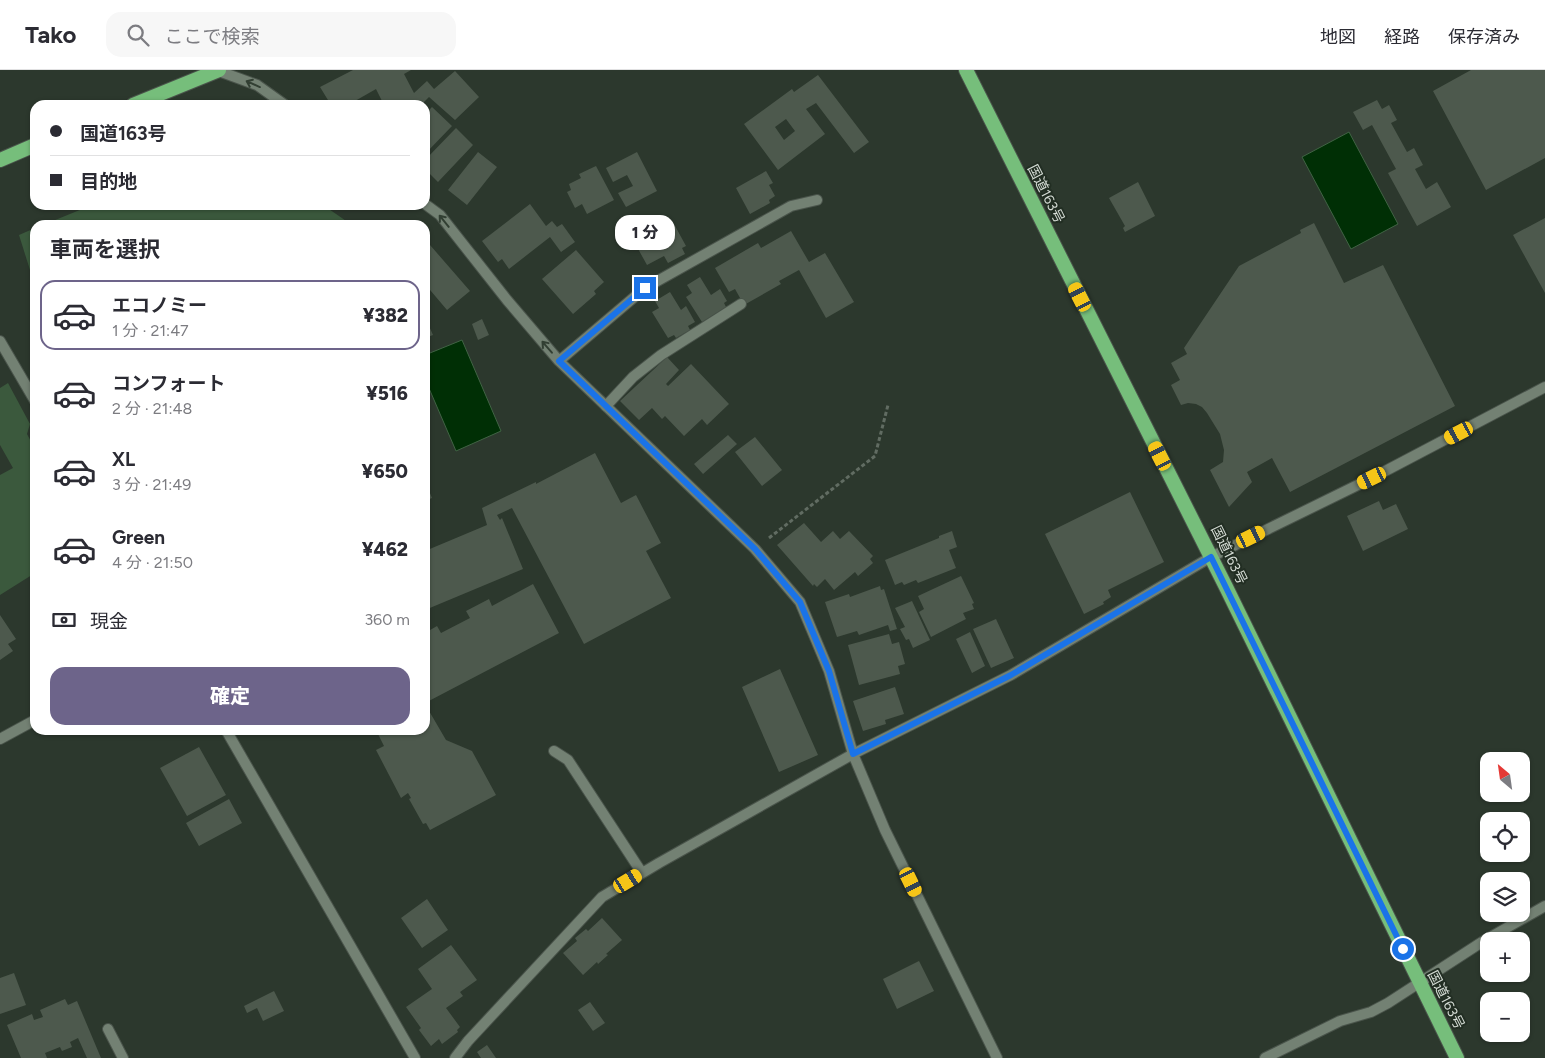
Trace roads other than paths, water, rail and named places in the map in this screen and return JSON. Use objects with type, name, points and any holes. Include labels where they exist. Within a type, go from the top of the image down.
[{"type":"highway","points":[[146,100],[217,70]]},
{"type":"highway","name":"国道163号","points":[[966,70],[1211,557],[1457,1058]]},
{"type":"highway","points":[[0,160],[30,148]]},
{"type":"street","points":[[217,70],[257,85],[278,100]]},
{"type":"street","points":[[559,361],[645,288],[792,206],[817,200]]},
{"type":"street","points":[[430,208],[440,215],[507,300],[559,361],[755,549],[800,602],[829,671],[853,754],[885,830],[998,1058]]},
{"type":"street","points":[[606,406],[633,377],[661,355],[741,304]]},
{"type":"street","points":[[0,341],[30,393]]},
{"type":"street","points":[[455,1058],[474,1034],[602,897],[853,754],[1011,675],[1211,557],[1372,478],[1545,387]]},
{"type":"street","points":[[0,739],[30,723]]},
{"type":"street","points":[[229,735],[415,1058]]},
{"type":"street","points":[[554,751],[568,760],[642,873]]},
{"type":"street","points":[[1265,1058],[1340,1021],[1371,1012],[1388,1003],[1482,942],[1545,906]]},
{"type":"street","points":[[108,1029],[123,1058]]}]
